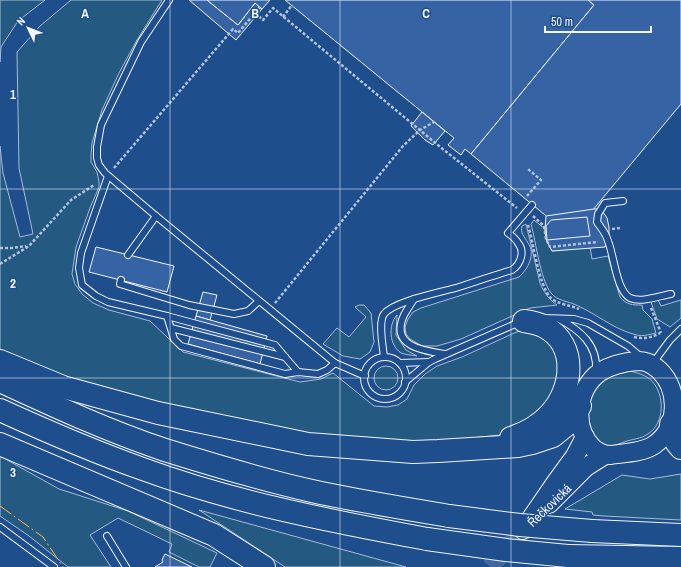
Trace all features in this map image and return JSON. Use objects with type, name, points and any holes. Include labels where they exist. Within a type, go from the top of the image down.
[{"type":"highway","points":[[438,451],[454,446],[499,441],[533,429],[550,414],[558,403],[569,374],[567,352],[561,342],[550,330],[539,324],[524,321]]},
{"type":"highway","points":[[0,361],[63,387],[158,413],[300,442],[413,452],[502,448],[546,439],[553,436],[569,423],[580,406]]},
{"type":"highway","points":[[0,381],[60,409],[113,431],[172,452],[310,490],[375,504],[449,516],[520,525],[592,531],[681,535]]},
{"type":"highway","points":[[0,410],[78,444],[127,463],[215,492],[293,512],[362,527],[427,539],[506,550],[568,556],[681,558]]},
{"type":"highway","points":[[671,424],[675,442],[681,448]]},
{"type":"highway","points":[[0,444],[214,535],[264,567]]},
{"type":"street","points":[[649,363],[663,374],[678,401],[671,424],[658,442],[647,449],[606,455],[595,449],[585,437],[580,421],[580,406],[586,390],[596,376],[606,368],[620,364],[649,363]]},
{"type":"street","name":"Řečkovická","points":[[585,437],[575,456],[523,530],[586,467],[606,455]]},
{"type":"lane","points":[[169,0],[141,42],[101,125],[97,147],[97,158],[99,165],[108,176],[335,363],[364,376]]},
{"type":"lane","points":[[108,176],[81,253],[79,268],[82,285],[96,296],[108,302],[275,345],[298,372]]},
{"type":"lane","points":[[623,201],[605,204],[598,214],[597,222],[608,241],[622,290],[631,298],[642,299],[671,294]]},
{"type":"lane","points":[[384,357],[382,319],[385,313],[396,306],[414,299],[459,287],[512,270],[516,267],[522,257],[521,249],[518,242],[508,233],[532,205]]},
{"type":"lane","points":[[128,255],[156,216]]},
{"type":"lane","points":[[121,280],[120,284],[189,306],[234,314],[248,311],[259,301]]},
{"type":"lane","points":[[414,299],[402,322],[401,330],[403,337],[408,343],[420,350],[446,354]]},
{"type":"lane","points":[[167,316],[174,339],[180,346],[285,374],[298,372],[318,374],[327,370],[335,363]]},
{"type":"lane","points":[[405,382],[429,362],[524,321],[543,318],[574,319],[588,323],[628,346],[649,363],[681,329]]},
{"type":"lane","points":[[557,319],[572,327],[590,344],[594,350],[597,362],[596,376]]},
{"type":"lane","points":[[171,328],[286,357]]},
{"type":"lane","points":[[384,357],[390,357],[400,363],[406,376],[403,389],[398,394],[392,397],[379,397],[368,389],[364,376],[369,365],[378,358],[384,357]]},
{"type":"lane","points":[[400,363],[429,362]]},
{"type":"lane","points":[[0,527],[54,567]]},
{"type":"lane","points":[[107,536],[126,567]]},
{"type":"path","points":[[283,17],[292,6]]},
{"type":"path","points":[[0,264],[29,246],[71,200],[108,176],[233,29],[238,33],[260,7]]},
{"type":"path","points":[[255,13],[263,20],[273,8],[517,208],[520,205]]},
{"type":"path","points":[[269,310],[403,146],[420,130],[434,122]]},
{"type":"path","points":[[525,199],[541,180],[528,169]]},
{"type":"path","points":[[533,216],[544,226],[546,239],[550,247],[608,241]]},
{"type":"path","points":[[528,222],[542,283],[550,297],[560,303],[583,310]]},
{"type":"path","points":[[0,248],[29,246]]},
{"type":"path","points":[[647,298],[660,333],[670,340]]},
{"type":"shaded area","points":[[0,0],[45,0],[18,21],[1,47],[0,62]]},
{"type":"shaded area","points":[[71,0],[162,0],[137,40],[119,73],[102,110],[92,143],[91,162],[97,172],[99,187],[76,247],[72,274],[75,284],[82,294],[93,303],[109,310],[150,321],[183,352],[300,382],[321,379],[333,373],[374,406],[387,407],[398,405],[407,399],[414,385],[425,374],[437,366],[462,357],[522,330],[531,331],[557,345],[561,380],[542,415],[501,435],[421,443],[313,435],[146,400],[27,368],[0,355],[0,146],[3,173],[20,237],[33,234],[19,168],[17,52],[40,26]]},
{"type":"shaded area","points":[[534,220],[545,229],[546,239],[552,251],[590,247],[592,259],[608,256],[620,297],[625,302],[630,304],[642,305],[643,310],[652,319],[656,333],[636,335],[611,324],[583,308],[553,296],[547,287],[541,270],[531,224]]},
{"type":"shaded area","points":[[526,224],[540,283],[547,295],[557,305],[530,308],[461,339],[437,346],[422,346],[410,339],[406,334],[405,327],[413,312],[421,308],[519,277],[528,266],[531,256],[530,247],[522,231],[522,226]]},
{"type":"shaded area","points":[[658,300],[661,306],[681,300],[681,318],[670,327],[657,319],[651,302]]},
{"type":"shaded area","points":[[364,305],[371,313],[374,342],[370,352],[360,359],[343,356],[323,344],[337,328],[349,337],[366,317],[355,307]]},
{"type":"shaded area","points":[[397,315],[396,335],[406,350],[417,356],[401,353],[394,345],[391,329]]},
{"type":"shaded area","points":[[386,366],[395,369],[398,378],[395,387],[386,390],[377,387],[374,378],[377,369]]},
{"type":"shaded area","points":[[630,371],[647,377],[656,387],[661,401],[658,423],[654,429],[642,437],[612,446],[600,446],[588,425],[586,410],[592,392],[609,374]]},
{"type":"shaded area","points":[[0,456],[59,489],[128,511],[217,553],[210,567],[199,567],[169,552],[172,544],[118,518],[90,535],[111,567],[68,567],[29,536],[0,516]]},
{"type":"shaded area","points":[[681,474],[681,520],[593,515],[592,512],[565,509],[622,475],[650,479]]},
{"type":"shaded area","points":[[199,510],[406,567],[285,567]]},
{"type":"building","points":[[189,0],[207,0],[238,25],[255,3],[262,9],[236,40]]},
{"type":"building","points":[[207,0],[270,0],[262,9],[255,3],[238,25]]},
{"type":"building","points":[[285,0],[588,0],[594,5],[471,154],[465,149],[461,155],[448,145],[454,138]]},
{"type":"building","points":[[588,0],[681,0],[681,104],[587,217],[551,220],[471,154],[594,5]]},
{"type":"building","points":[[422,112],[445,131],[433,145],[425,140],[411,126]]},
{"type":"building","points":[[601,209],[607,218],[609,237],[605,247],[552,251],[546,239],[546,216]]},
{"type":"building","points":[[587,217],[590,236],[547,240],[546,226],[551,220]]},
{"type":"building","points":[[96,247],[174,266],[167,292],[89,272]]},
{"type":"building","points":[[203,292],[217,295],[210,320],[196,316]]},
{"type":"building","points":[[196,316],[267,336],[260,364],[188,344]]},
{"type":"building","points":[[165,554],[192,567],[155,567],[163,562],[162,560]]},
{"type":"tunnel","points":[[490,567],[523,530]]},
{"type":"power","points":[[0,506],[43,537],[63,567]]}]
